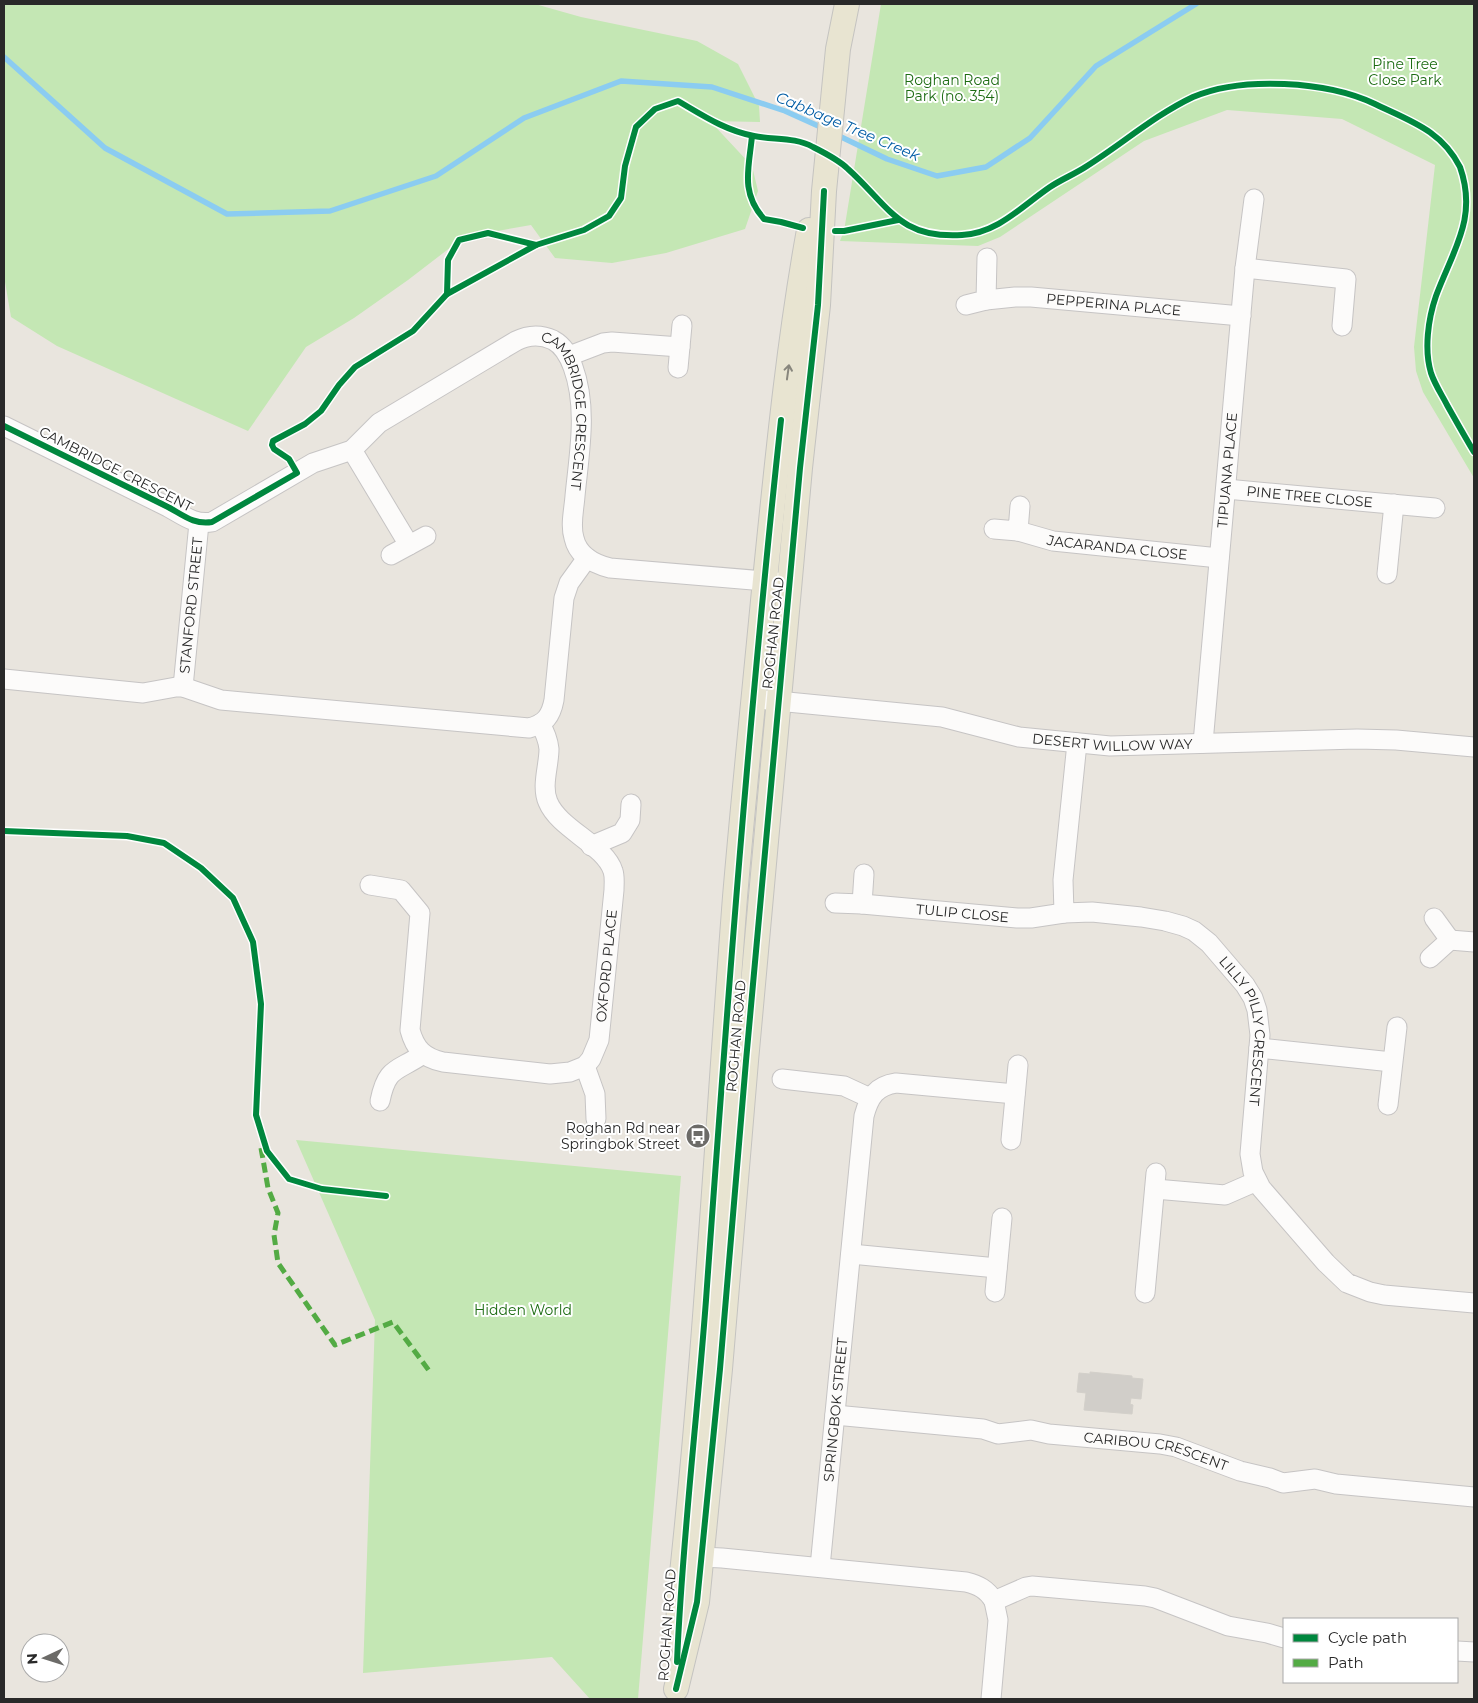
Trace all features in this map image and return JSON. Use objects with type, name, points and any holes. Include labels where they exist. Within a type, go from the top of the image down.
[{"type":"main road","name":"ROGHAN ROAD","points":[[834,4],[838,60]]},
{"type":"main road","name":"ROGHAN ROAD","points":[[692,1559],[720,1369],[800,468],[818,305],[824,184],[838,60],[847,4]]},
{"type":"main road","name":"ROGHAN ROAD","points":[[675,1694],[698,1602],[692,1559],[705,1315],[736,896],[753,699],[780,430],[800,280],[809,230],[824,184]]},
{"type":"street","name":"TIPUANA PLACE","points":[[1203,743],[1245,268],[1254,199]]},
{"type":"street","points":[[986,300],[987,258]]},
{"type":"street","points":[[1245,268],[1346,279],[1342,326]]},
{"type":"street","name":"PEPPERINA PLACE","points":[[966,305],[986,300],[1031,297],[1241,316]]},
{"type":"street","points":[[678,368],[682,326]]},
{"type":"street","name":"CAMBRIDGE CRESCENT","points":[[4,426],[176,511],[186,518],[199,523],[212,522],[319,460],[346,454],[379,423],[524,337],[548,338],[556,342],[569,356],[578,386],[581,415],[572,529],[576,546],[587,558]]},
{"type":"street","points":[[569,356],[596,345],[612,342],[680,346]]},
{"type":"street","points":[[352,450],[409,545]]},
{"type":"street","name":"PINE TREE CLOSE","points":[[1226,489],[1435,508]]},
{"type":"street","points":[[1387,574],[1394,504]]},
{"type":"street","points":[[1018,531],[1020,506]]},
{"type":"street","name":"STANFORD STREET","points":[[182,687],[199,523]]},
{"type":"street","name":"JACARANDA CLOSE","points":[[994,529],[1018,531],[1053,541],[1219,558]]},
{"type":"street","points":[[391,555],[426,536]]},
{"type":"street","points":[[4,679],[143,693],[182,687],[221,700],[522,728],[540,724],[547,719],[553,707],[564,598],[569,583],[587,558],[601,566],[610,568],[791,584]]},
{"type":"street","name":"DESERT WILLOW WAY","points":[[753,699],[942,718],[962,721],[999,733],[1077,744],[1110,746],[1357,739],[1396,740],[1474,747]]},
{"type":"street","name":"OXFORD PLACE","points":[[540,724],[545,733],[549,748],[546,786],[548,802],[560,819],[609,862],[613,871],[614,890],[599,1040],[591,1060],[585,1066]]},
{"type":"street","points":[[1064,913],[1063,880],[1077,744]]},
{"type":"street","points":[[591,846],[622,833],[630,820],[630,804]]},
{"type":"street","points":[[862,904],[864,874]]},
{"type":"street","points":[[370,885],[401,890],[420,913],[410,1030],[412,1040],[423,1054],[433,1060],[443,1062],[550,1074],[570,1072],[585,1066],[595,1094],[596,1120]]},
{"type":"street","name":"TULIP CLOSE","points":[[835,903],[1017,918],[1064,913]]},
{"type":"street","name":"LILLY PILLY CRESCENT","points":[[1064,913],[1087,912],[1165,921],[1194,931],[1209,943],[1245,985],[1253,998],[1259,1022],[1259,1048],[1250,1149],[1251,1164],[1257,1181],[1272,1202],[1326,1263],[1347,1283],[1384,1295],[1474,1304]]},
{"type":"street","points":[[1434,918],[1450,940]]},
{"type":"street","points":[[1430,958],[1450,940],[1474,942]]},
{"type":"street","points":[[1388,1105],[1397,1027]]},
{"type":"street","points":[[1259,1048],[1392,1062]]},
{"type":"street","points":[[380,1101],[383,1086],[389,1075],[423,1054]]},
{"type":"street","points":[[1011,1140],[1018,1065]]},
{"type":"street","points":[[782,1079],[844,1086],[870,1098],[881,1087],[896,1083],[1015,1094]]},
{"type":"street","name":"SPRINGBOK STREET","points":[[820,1567],[864,1116],[870,1098]]},
{"type":"street","points":[[1144,1293],[1156,1181],[1225,1195],[1257,1181]]},
{"type":"street","points":[[995,1292],[1002,1218]]},
{"type":"street","points":[[851,1254],[997,1268]]},
{"type":"street","name":"CARIBOU CRESCENT","points":[[835,1415],[983,1429],[998,1434],[1031,1430],[1049,1434],[1160,1444],[1176,1447],[1240,1471],[1283,1483],[1315,1479],[1336,1484],[1474,1497]]},
{"type":"street","points":[[692,1559],[820,1567],[966,1582],[981,1587],[994,1601],[998,1620],[990,1699]]},
{"type":"street","points":[[994,1601],[1026,1586],[1145,1596],[1164,1601],[1228,1626],[1283,1638]]},
{"type":"street","points":[[1458,1651],[1474,1652]]},
{"type":"green space","points":[[4,4],[535,4],[581,17],[697,41],[738,64],[759,106],[760,122],[710,121],[752,166],[758,191],[745,229],[666,253],[612,263],[555,258],[531,225],[464,237],[354,318],[306,347],[248,431],[57,346],[11,317],[4,276]]},
{"type":"green space","name":"Pine Tree Close Park","points":[[881,4],[1474,4],[1474,478],[1423,392],[1416,371],[1414,347],[1435,165],[1342,119],[1227,110],[1144,141],[1000,237],[978,246],[840,241],[844,231]]},
{"type":"green space","name":"Hidden World","points":[[296,1140],[681,1176],[638,1699],[590,1699],[552,1657],[363,1673],[375,1320]]},
{"type":"building","points":[[1090,1372],[1132,1376],[1132,1378],[1143,1379],[1141,1399],[1131,1398],[1130,1404],[1133,1405],[1132,1414],[1084,1410],[1086,1393],[1077,1392],[1079,1373],[1090,1374]]},
{"type":"waterway","name":"Cabbage Tree Creek","points":[[835,134],[887,159],[937,176],[986,167],[1030,138],[1096,66],[1196,4]]},
{"type":"waterway","name":"Cabbage Tree Creek","points":[[4,57],[105,148],[227,214],[330,211],[436,176],[524,118],[621,81],[712,87],[785,111],[825,129]]},
{"type":"marked path","points":[[261,1148],[268,1188],[278,1213],[274,1235],[278,1263],[335,1345],[393,1322],[430,1372]]},
{"type":"cycle path","points":[[447,294],[536,245],[584,230],[609,216],[621,198],[625,166],[636,127],[655,109],[678,101],[714,122],[744,134],[792,140],[813,147],[844,166],[885,207],[909,226],[923,232],[941,235],[962,235],[975,233],[998,224],[1050,187],[1082,169],[1152,121],[1193,97],[1213,90],[1235,86],[1259,84],[1309,86],[1355,96],[1424,128],[1444,144],[1460,167],[1465,185],[1465,218],[1456,248],[1433,305],[1427,345],[1429,364],[1434,382],[1474,452]]},
{"type":"cycle path","points":[[752,136],[748,179],[749,189],[756,209],[764,219],[803,228]]},
{"type":"cycle path","points":[[676,1689],[697,1602],[720,1369],[800,468],[818,305],[824,191]]},
{"type":"cycle path","points":[[835,231],[844,231],[898,220]]},
{"type":"cycle path","points":[[4,426],[189,519],[206,523],[212,522],[297,473],[289,459],[274,449],[273,441],[305,424],[321,411],[339,385],[355,367],[413,331],[447,294],[448,260],[459,240],[488,233],[536,245]]},
{"type":"cycle path","points":[[677,1662],[682,1571],[702,1345],[739,860],[781,420]]},
{"type":"cycle path","points":[[4,831],[127,836],[164,843],[201,868],[233,898],[253,942],[261,1004],[256,1115],[267,1151],[289,1179],[322,1189],[386,1196]]},
{"type":"place","name":"Roghan Rd near Springbok Street","points":[[698,1136]]},
{"type":"park label","name":"Roghan Road Park (no. 354)","points":[[952,88]]}]
